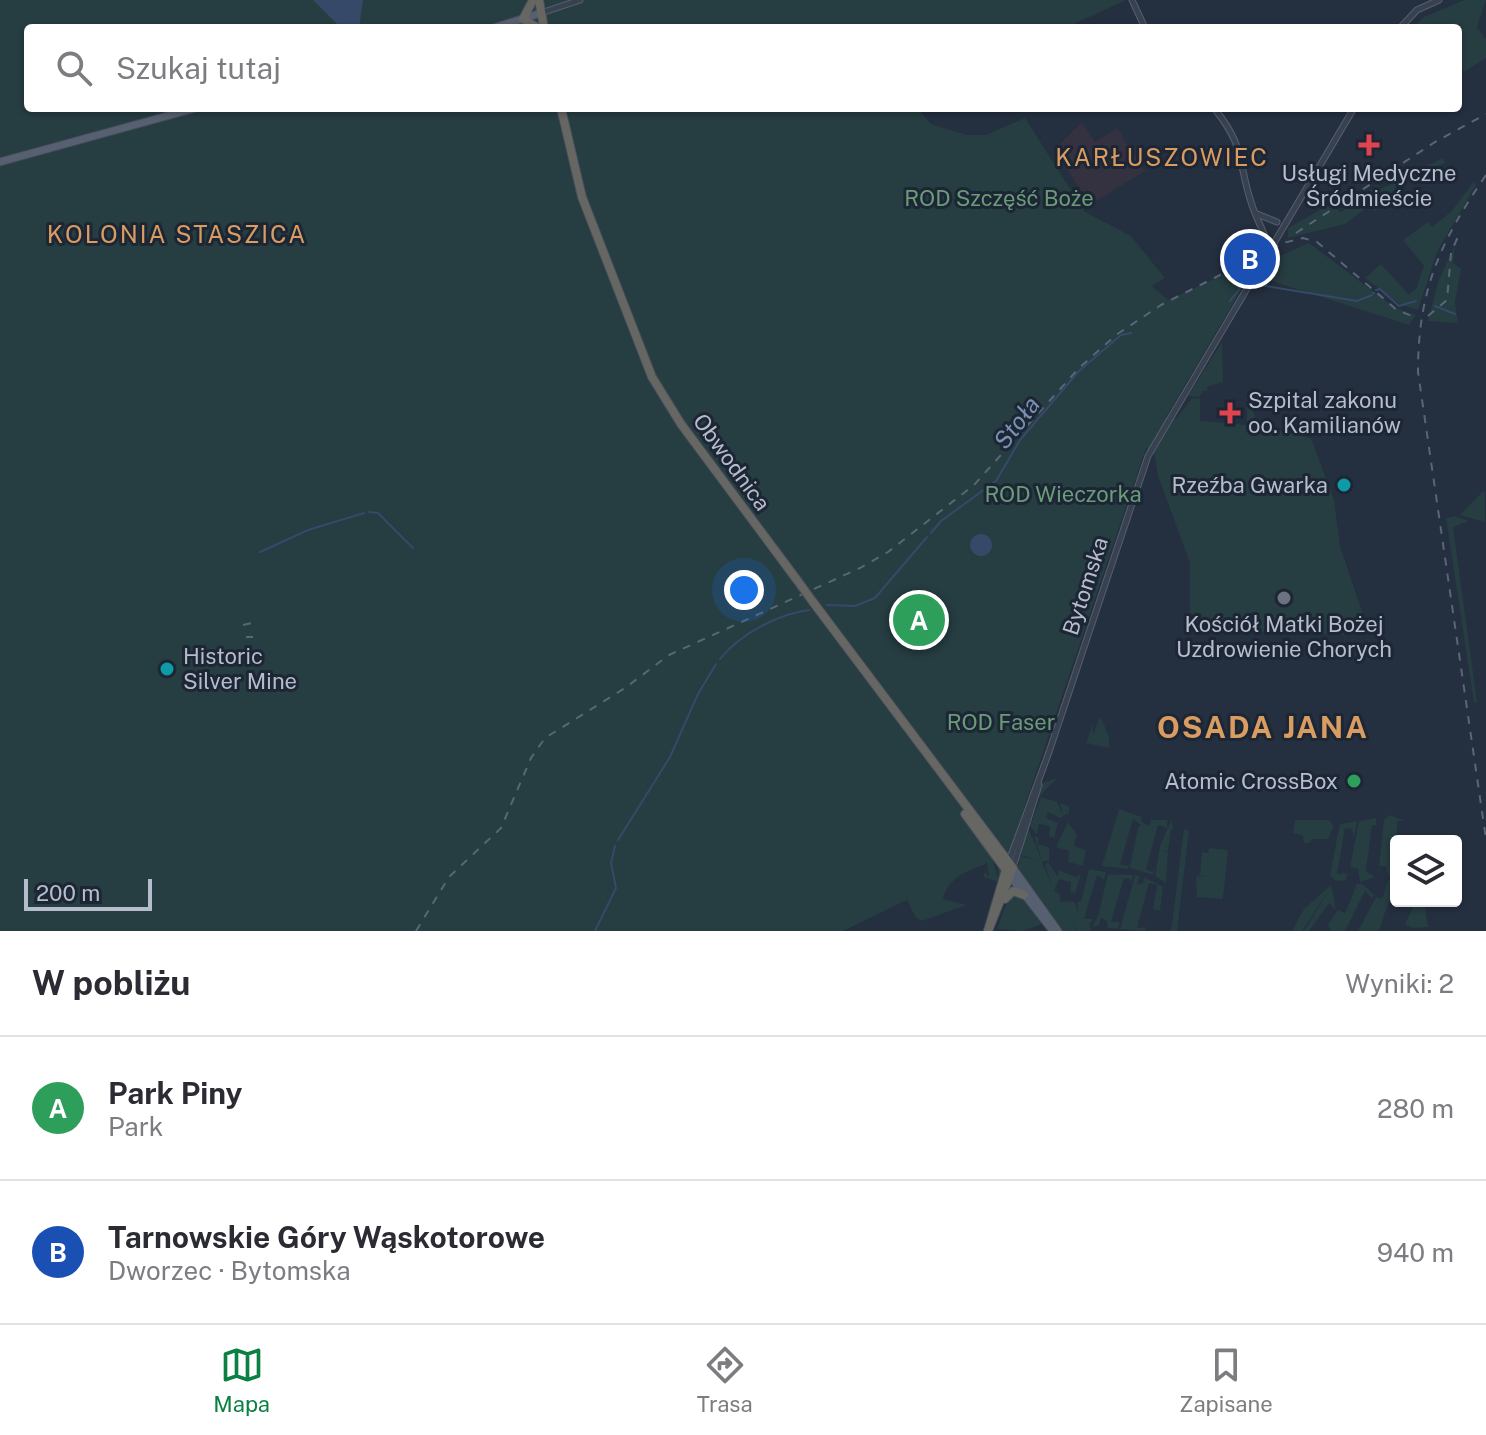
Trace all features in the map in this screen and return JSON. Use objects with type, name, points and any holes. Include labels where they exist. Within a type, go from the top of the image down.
[{"type":"highway","points":[[535,0],[540,24]]},
{"type":"highway","points":[[533,24],[523,19],[535,0]]},
{"type":"highway","name":"Obwodnica","points":[[560,112],[593,228],[660,392],[1009,869]]},
{"type":"highway","name":"Obwodnica","points":[[934,766],[996,846],[1009,869]]},
{"type":"highway","points":[[988,931],[1002,902],[1009,869]]},
{"type":"highway","points":[[988,931],[1009,869]]},
{"type":"highway","points":[[1002,902],[1013,891],[1024,895]]},
{"type":"main road","points":[[506,24],[539,14]]},
{"type":"main road","points":[[0,162],[181,112]]},
{"type":"main road","name":"Obwodnica","points":[[1009,869],[1024,895],[1055,931]]},
{"type":"main road","name":"Obwodnica","points":[[1009,869],[1055,931]]},
{"type":"street","points":[[539,14],[580,0]]},
{"type":"street","points":[[1132,0],[1143,24]]},
{"type":"street","points":[[1404,24],[1417,10],[1439,0]]},
{"type":"street","name":"Bytomska","points":[[1009,869],[1148,456],[1269,249],[1271,238],[1256,213],[1236,137],[1217,112]]},
{"type":"street","points":[[1271,238],[1281,228],[1352,112]]},
{"type":"street","points":[[1256,213],[1277,222],[1289,215]]},
{"type":"street","points":[[1263,226],[1269,221]]},
{"type":"street","points":[[1277,222],[1281,228]]},
{"type":"street","name":"Bytomska","points":[[1009,869],[1015,841],[1041,774]]},
{"type":"street","points":[[996,846],[1005,848],[1015,841]]},
{"type":"shaded area","points":[[1082,122],[1095,142],[1117,128],[1145,171],[1090,205],[1058,155],[1064,151],[1059,145]]},
{"type":"green space","points":[[0,0],[1126,0],[1074,24],[24,24],[24,112],[920,112],[931,124],[967,135],[986,135],[1025,118],[1085,212],[1131,236],[1165,278],[1152,286],[1168,300],[1260,258],[1166,417],[1176,419],[1192,398],[1200,399],[1200,421],[1247,425],[1247,405],[1251,405],[1258,426],[1311,438],[1334,500],[1340,546],[1370,635],[1190,630],[1190,563],[1158,476],[1154,453],[1146,448],[1007,859],[993,861],[999,881],[997,864],[1001,871],[999,882],[983,877],[985,871],[989,877],[987,863],[954,880],[943,899],[967,905],[922,921],[916,918],[907,900],[843,931],[0,931]]},
{"type":"green space","points":[[1464,0],[1486,0],[1477,27],[1486,39],[1486,58],[1464,72],[1462,24],[1416,24],[1424,17]]},
{"type":"green space","points":[[1443,158],[1445,163],[1398,185],[1376,211],[1368,207],[1345,224],[1288,238],[1288,228],[1332,203],[1340,212],[1369,198],[1371,189],[1377,185],[1381,189]]},
{"type":"green space","points":[[1474,181],[1476,185],[1437,252],[1418,310],[1401,305],[1365,278],[1381,264],[1409,295],[1416,289],[1424,266],[1403,240],[1428,222],[1432,227],[1452,211]]},
{"type":"green space","points":[[1309,243],[1394,307],[1416,315],[1409,325],[1262,278],[1275,258]]},
{"type":"green space","points":[[1455,245],[1453,263],[1461,269],[1455,302],[1458,323],[1428,321],[1438,282]]},
{"type":"green space","points":[[1222,342],[1223,382],[1207,387],[1208,391],[1203,391],[1199,397],[1188,396]]},
{"type":"green space","points":[[1485,492],[1485,522],[1460,515]]},
{"type":"green space","points":[[1455,516],[1469,521],[1453,527],[1477,702],[1474,703],[1446,518]]},
{"type":"green space","points":[[1100,716],[1109,736],[1109,748],[1086,743],[1093,724],[1093,735]]},
{"type":"green space","points":[[1057,778],[1038,798],[1028,828],[1042,860],[1034,836],[1039,838],[1038,844],[1049,847],[1049,860],[1042,862],[1052,885],[1045,865],[1048,862],[1058,877],[1058,870],[1076,877],[1081,874],[1075,893],[1070,892],[1071,882],[1059,879],[1054,891],[1060,894],[1060,902],[1074,901],[1079,913],[1077,902],[1081,902],[1089,869],[1106,872],[1104,880],[1097,875],[1084,919],[1093,919],[1090,924],[1085,923],[1090,925],[1090,931],[1078,931],[1072,922],[1077,931],[1063,931],[1018,868],[1020,856],[1040,861],[1021,855],[1022,848],[1019,853],[1042,783]]},
{"type":"green space","points":[[1041,797],[1057,802],[1063,815],[1060,803],[1069,806],[1069,813],[1060,818],[1048,812],[1046,818],[1058,823],[1054,838],[1049,836],[1050,826],[1039,824],[1037,835],[1030,826]]},
{"type":"green space","points":[[1119,809],[1142,817],[1141,821],[1149,826],[1151,820],[1168,820],[1166,831],[1165,827],[1158,825],[1146,869],[1152,872],[1155,868],[1153,875],[1130,868],[1138,827],[1141,825],[1133,819],[1120,864],[1127,866],[1129,863],[1128,869],[1102,866]]},
{"type":"green space","points":[[1390,815],[1405,821],[1398,821],[1396,835],[1390,835],[1388,877],[1386,866],[1379,866],[1384,820]]},
{"type":"green space","points":[[1376,818],[1376,825],[1372,825],[1366,871],[1375,877],[1360,882],[1358,869],[1350,867],[1359,821]]},
{"type":"green space","points":[[1295,820],[1329,820],[1334,826],[1328,839],[1311,839],[1310,843],[1304,843],[1303,836],[1293,833]]},
{"type":"green space","points":[[1171,821],[1174,829],[1171,829],[1168,851],[1161,850],[1168,852],[1166,883],[1155,876],[1160,846]]},
{"type":"green space","points":[[1357,821],[1354,838],[1352,829],[1345,828],[1337,874],[1347,873],[1346,880],[1336,881],[1330,875],[1340,824]]},
{"type":"green space","points":[[1068,822],[1077,835],[1074,846],[1086,850],[1083,866],[1068,862],[1069,851],[1056,847]]},
{"type":"green space","points":[[1184,829],[1189,831],[1177,931],[1171,931]]},
{"type":"green space","points":[[1209,848],[1228,850],[1223,899],[1197,897],[1196,876],[1211,877],[1197,875],[1200,874],[1202,852],[1208,853]]},
{"type":"green space","points":[[1108,874],[1133,875],[1131,884],[1130,879],[1124,878],[1111,922],[1120,922],[1118,929],[1108,928],[1107,921],[1101,918],[1099,925],[1092,927],[1098,916]]},
{"type":"green space","points":[[1135,875],[1140,876],[1137,884],[1143,883],[1144,877],[1163,887],[1160,911],[1153,909],[1157,885],[1149,883],[1137,928],[1146,927],[1145,931],[1120,929]]},
{"type":"green space","points":[[1388,880],[1390,897],[1379,931],[1358,931],[1376,897],[1382,899]]},
{"type":"green space","points":[[1357,884],[1363,884],[1374,895],[1372,898],[1365,891],[1345,931],[1331,931],[1328,924],[1338,910],[1345,913]]},
{"type":"green space","points":[[1331,885],[1336,910],[1329,903],[1309,931],[1304,931],[1330,889],[1302,931],[1292,931],[1304,909]]},
{"type":"green space","points":[[1014,896],[1023,898],[1042,924],[1023,931],[997,929],[1008,899]]},
{"type":"green space","points":[[1413,907],[1425,907],[1428,927],[1413,928],[1405,924]]},
{"type":"water","points":[[313,0],[363,0],[360,24],[337,24]]},
{"type":"water","points":[[977,534],[985,534],[992,545],[985,556],[977,556],[970,549],[970,541]]},
{"type":"waterway","name":"Stoła","points":[[1230,301],[1245,282]]},
{"type":"waterway","name":"Stoła","points":[[1260,285],[1357,301],[1372,295]]},
{"type":"waterway","name":"Stoła","points":[[1376,290],[1380,289],[1399,306],[1416,301]]},
{"type":"waterway","name":"Stoła","points":[[1435,306],[1455,314]]},
{"type":"waterway","name":"Stoła","points":[[931,533],[941,521],[996,481],[1020,440],[1079,371],[1121,335],[1131,333]]},
{"type":"waterway","points":[[369,512],[378,513],[413,548]]},
{"type":"waterway","points":[[260,552],[308,530],[364,513]]},
{"type":"waterway","name":"Stoła","points":[[827,605],[855,606],[875,598],[927,537]]},
{"type":"waterway","name":"Stoła","points":[[720,659],[738,641],[760,627],[809,610]]},
{"type":"waterway","name":"Stoła","points":[[618,840],[670,757],[698,694],[716,664]]},
{"type":"waterway","name":"Stoła","points":[[595,931],[616,888],[611,863],[615,846]]},
{"type":"railway","points":[[1296,233],[1435,142],[1486,114]]},
{"type":"railway","points":[[1486,175],[1444,245],[1427,291],[1418,372],[1486,839]]},
{"type":"railway","points":[[1428,316],[1447,300],[1451,253],[1459,234]]},
{"type":"railway","points":[[416,931],[449,877],[501,828],[531,758],[545,738],[625,688],[669,655],[860,568],[888,552],[974,485],[1079,368],[1116,335],[1161,305],[1283,243],[1303,238],[1317,242],[1397,310],[1417,318]]},
{"type":"railway","points":[[243,625],[252,623]]},
{"type":"railway","points":[[246,637],[253,637]]},
{"type":"place","name":"Usługi Medyczne Śródmieście","points":[[1369,145]]},
{"type":"place","name":"Tarnowskie Góry Wąskotorowe","points":[[1250,259]]},
{"type":"place","name":"Szpital zakonu oo. Kamilianów","points":[[1230,413]]},
{"type":"place","name":"Rzeźba Gwarka","points":[[1344,485]]},
{"type":"place","name":"Kościół Matki Bożej Uzdrowienie Chorych","points":[[1284,598]]},
{"type":"place","name":"Park Piny","points":[[919,620]]},
{"type":"place","name":"Historic Silver Mine","points":[[167,669]]},
{"type":"place","name":"Atomic CrossBox","points":[[1354,781]]},
{"type":"district","name":"KARŁUSZOWIEC","points":[[1162,158]]},
{"type":"district","name":"KOLONIA STASZICA","points":[[177,235]]},
{"type":"district","name":"OSADA JANA","points":[[1263,728]]},
{"type":"park label","name":"ROD Szczęść Boże","points":[[999,198]]},
{"type":"park label","name":"ROD Wieczorka","points":[[1063,494]]},
{"type":"park label","name":"ROD Faser","points":[[1001,722]]}]
